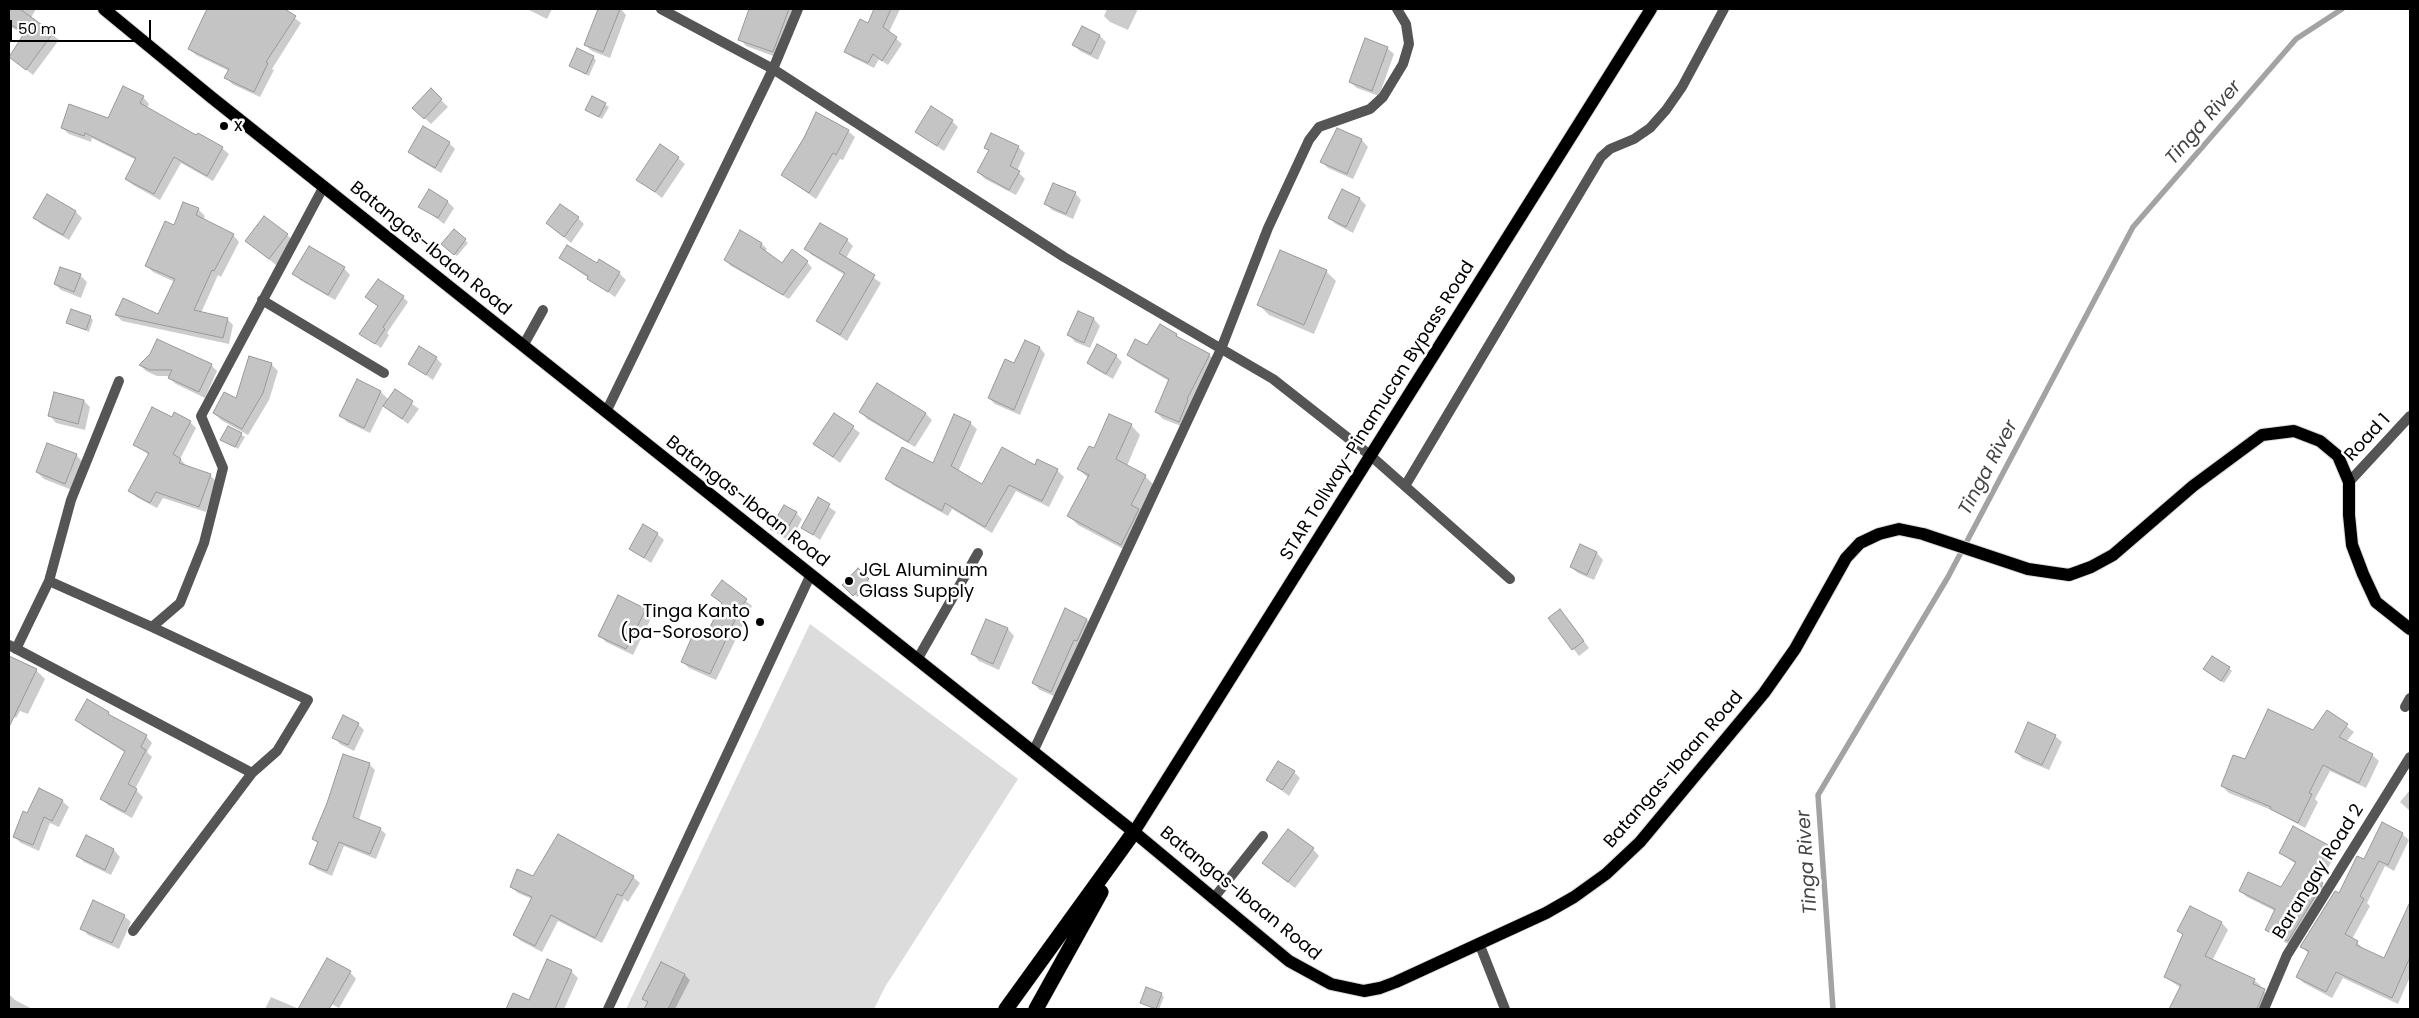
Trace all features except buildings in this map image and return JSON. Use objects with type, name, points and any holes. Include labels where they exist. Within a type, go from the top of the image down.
[{"type":"highway","points":[[1006,1009],[1134,832]]},
{"type":"highway","points":[[1036,1009],[1134,832]]},
{"type":"main road","name":"Batangas-Ibaan Road","points":[[104,9],[211,98],[1134,832],[1289,960],[1331,984],[1364,991],[1380,988],[1546,914],[1606,874],[1640,842],[1764,693],[1795,649],[1846,558],[1860,544],[1879,534],[1899,529],[1923,534],[2048,574],[2069,575],[2091,567],[2113,555],[2193,486],[2262,435],[2294,431],[2320,442],[2338,456],[2349,482],[2348,515],[2352,545],[2362,574],[2376,602],[2410,629]]},
{"type":"main road","name":"STAR Tollway-Pinamucan Bypass Road","points":[[1134,832],[1652,9]]},
{"type":"street","points":[[661,9],[773,69],[1064,258],[1273,379],[1371,456],[1510,578]]},
{"type":"street","points":[[606,412],[773,69],[798,9]]},
{"type":"street","points":[[1033,752],[1221,349],[1268,228],[1309,140],[1319,127],[1370,109],[1383,97],[1402,64],[1409,44],[1406,24],[1397,9]]},
{"type":"street","points":[[1405,486],[1601,157],[1610,149],[1634,139],[1650,128],[1666,110],[1682,87],[1724,9]]},
{"type":"street","points":[[152,627],[180,603],[204,544],[223,468],[201,416],[324,186]]},
{"type":"street","points":[[262,300],[384,373]]},
{"type":"street","points":[[524,346],[543,310]]},
{"type":"street","points":[[119,381],[72,500],[49,581],[12,647],[252,774]]},
{"type":"street","name":"Road 1","points":[[2349,482],[2410,416]]},
{"type":"street","points":[[917,660],[978,553]]},
{"type":"street","points":[[608,1009],[811,574]]},
{"type":"street","points":[[49,581],[308,700],[276,751],[252,774],[134,931]]},
{"type":"street","name":"Barangay Road 2","points":[[2264,1009],[2287,954],[2410,757]]},
{"type":"street","points":[[1213,899],[1263,836]]},
{"type":"street","points":[[1479,943],[1504,1009]]},
{"type":"shaded area","points":[[810,624],[1018,779],[885,987],[874,1009],[626,1009]]},
{"type":"waterway","name":"Tinga River","points":[[1833,1009],[1818,795],[1948,577],[2133,227],[2296,39],[2342,9]]},
{"type":"place","name":"x","points":[[224,126]]},
{"type":"place","name":"JGL Aluminum Glass Supply","points":[[849,581]]},
{"type":"place","name":"Tinga Kanto (pa-Sorosoro)","points":[[760,622]]}]
